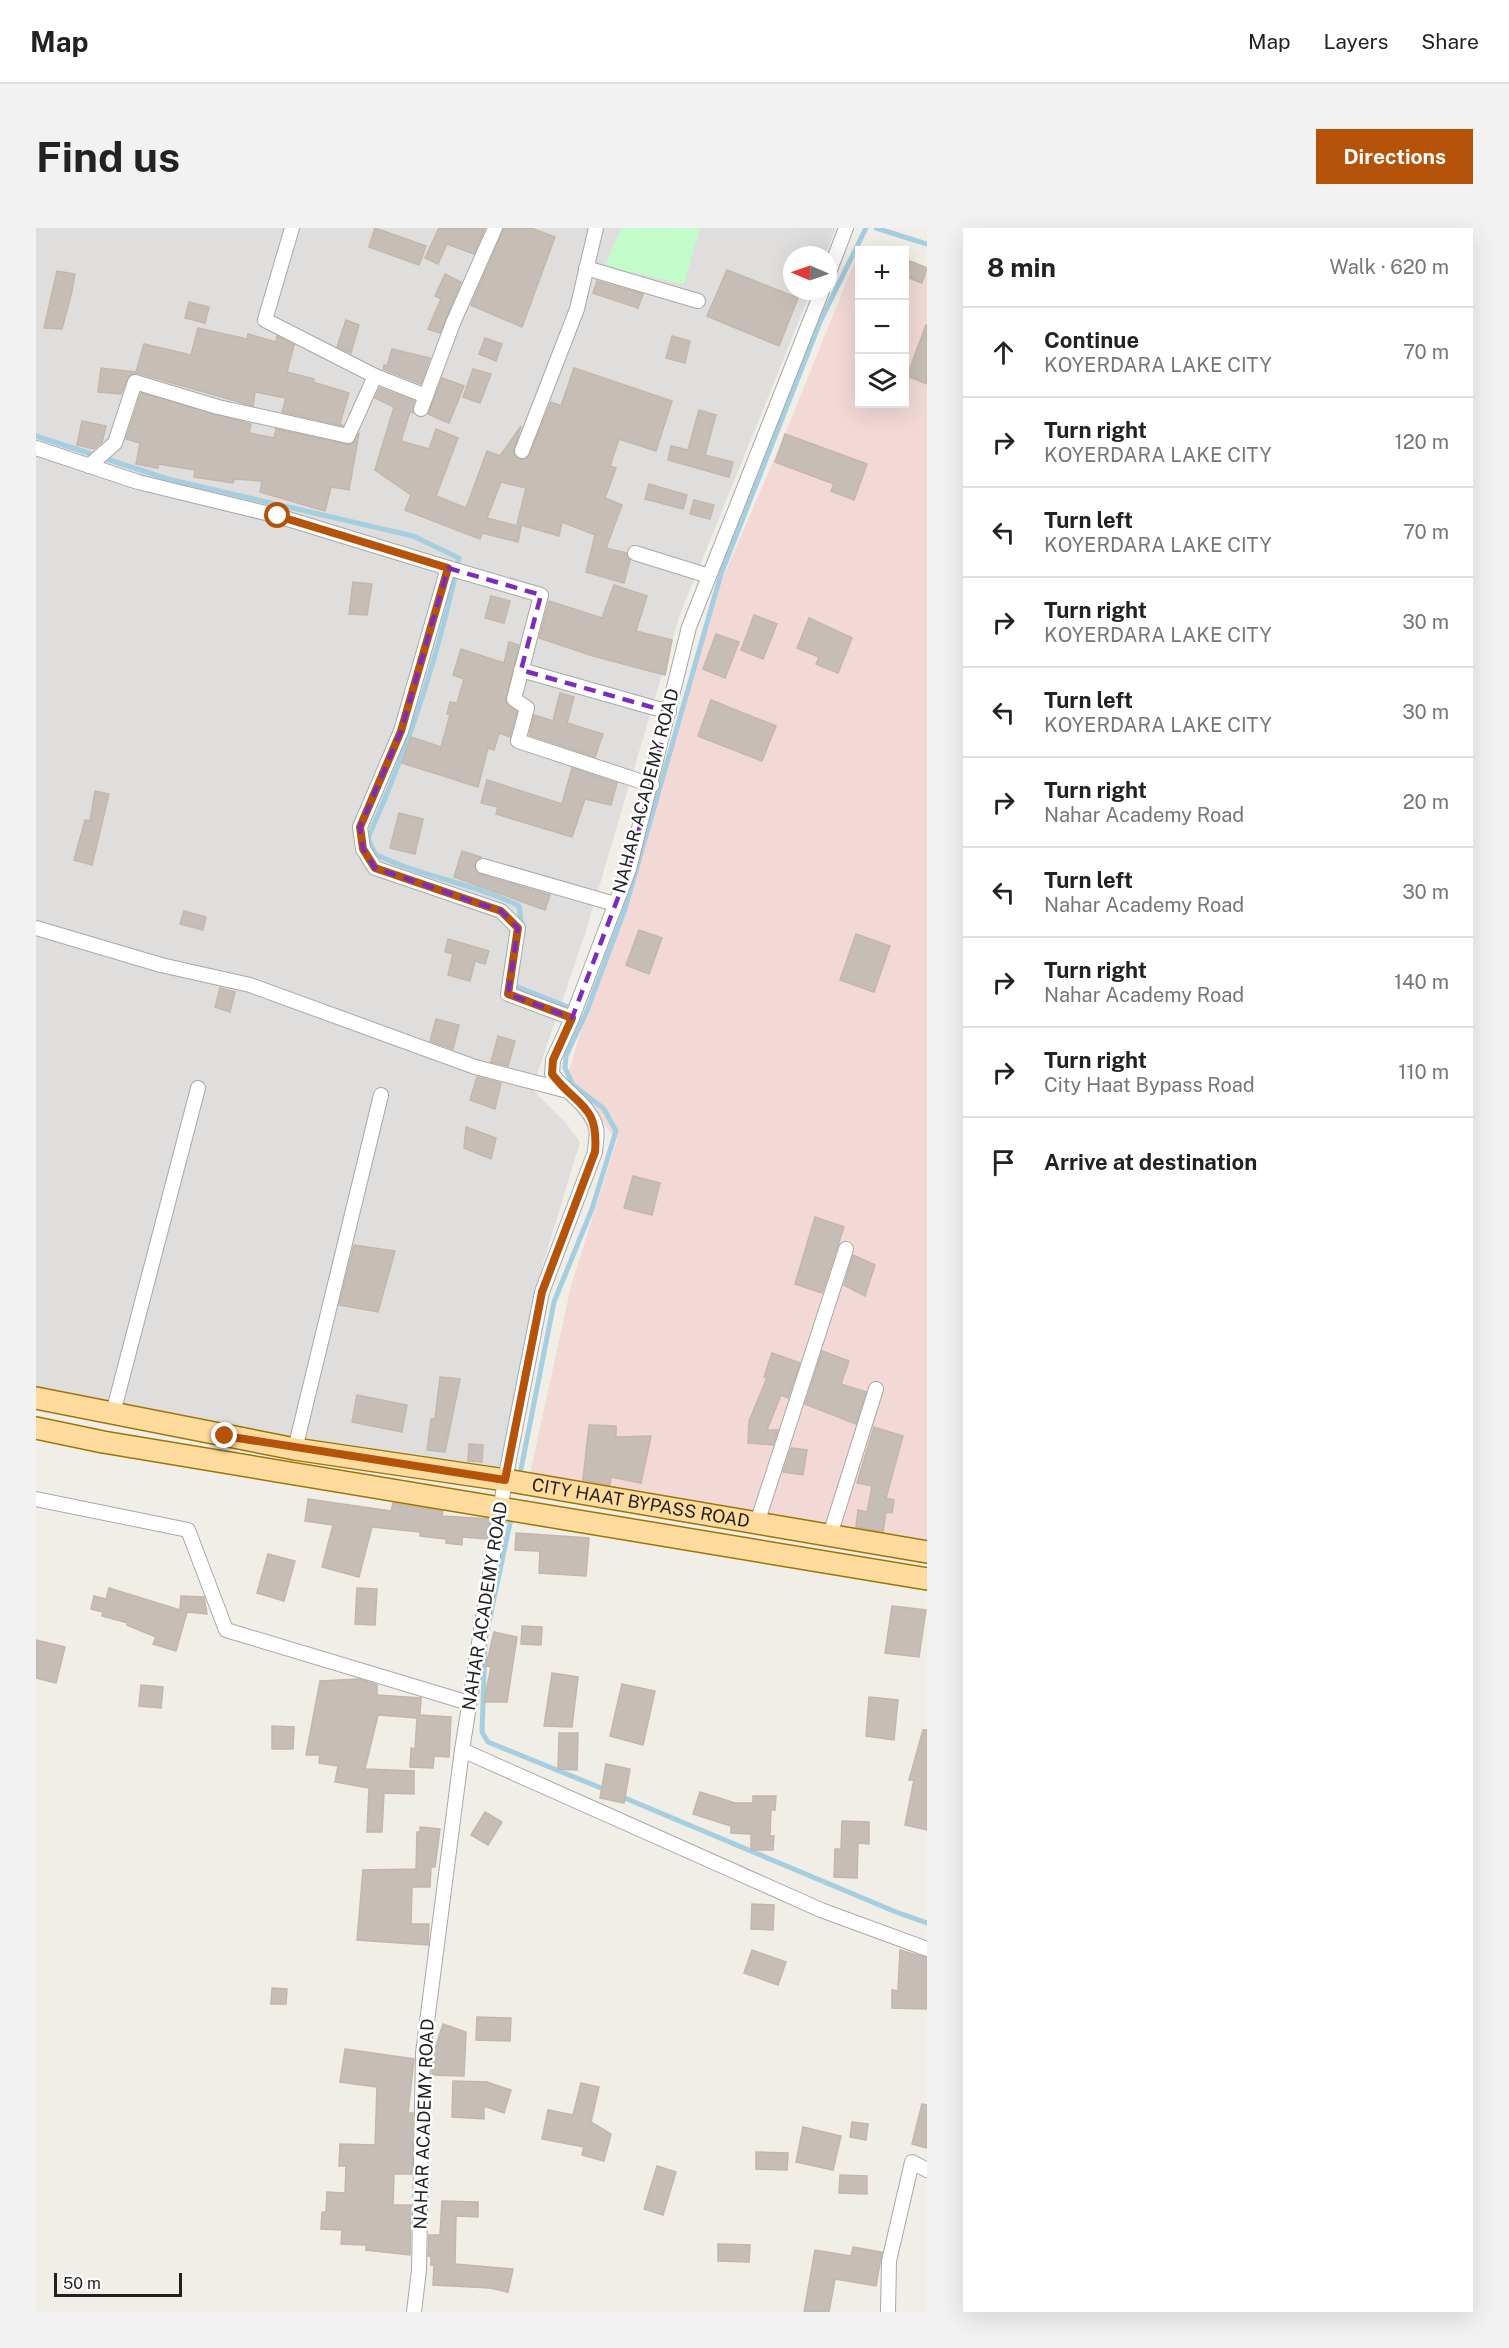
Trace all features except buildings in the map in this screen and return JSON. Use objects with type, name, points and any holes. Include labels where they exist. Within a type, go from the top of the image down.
[{"type":"main road","name":"CITY HAAT BYPASS ROAD","points":[[36,1398],[295,1449],[505,1480],[927,1552]]},
{"type":"main road","name":"CITY HAAT BYPASS ROAD","points":[[36,1428],[927,1579]]},
{"type":"street","points":[[292,228],[265,320],[423,402],[453,322],[495,228]]},
{"type":"street","points":[[522,451],[577,309],[596,228]]},
{"type":"street","points":[[837,252],[846,228]]},
{"type":"street","points":[[586,268],[698,301]]},
{"type":"street","name":"NAHAR ACADEMY ROAD","points":[[414,2312],[418,2270],[423,2053],[469,1704],[505,1480],[542,1292],[598,1153],[597,1129],[588,1111],[564,1090],[552,1074],[553,1060],[572,1018],[629,868],[652,785],[689,627],[818,300]]},
{"type":"street","points":[[89,466],[116,443],[135,382],[218,407],[348,436],[375,376]]},
{"type":"street","points":[[36,448],[138,482],[278,516],[541,595],[514,699],[527,708],[518,741],[652,785]]},
{"type":"street","points":[[635,553],[709,576]]},
{"type":"street","points":[[448,568],[401,731],[360,827],[363,849],[375,868],[501,911],[518,928],[508,994],[572,1018]]},
{"type":"street","points":[[521,670],[669,712]]},
{"type":"street","points":[[483,866],[615,904]]},
{"type":"street","points":[[36,928],[161,965],[250,985],[475,1067],[564,1090]]},
{"type":"street","points":[[113,1413],[198,1088]]},
{"type":"street","points":[[295,1449],[381,1095]]},
{"type":"street","points":[[757,1523],[846,1249]]},
{"type":"street","points":[[830,1535],[876,1389]]},
{"type":"street","points":[[36,1499],[188,1530],[226,1630],[469,1704]]},
{"type":"street","points":[[462,1750],[821,1910],[927,1949]]},
{"type":"street","points":[[888,2312],[889,2261],[912,2162],[927,2170]]},
{"type":"highlighted area","points":[[448,568],[541,595],[521,670],[669,712],[629,869],[572,1018],[508,994],[518,928],[501,911],[375,868],[363,849],[360,827],[401,731]]},
{"type":"shaded area","points":[[36,228],[836,228],[829,246],[783,246],[783,300],[807,300],[679,617],[586,931],[532,1089],[565,1122],[580,1142],[536,1287],[496,1485],[36,1400]]},
{"type":"shaded area","points":[[855,261],[855,408],[909,408],[909,266],[927,273],[927,1553],[527,1487],[571,1286],[617,1140],[566,1080],[718,589],[785,434]]},
{"type":"green space","points":[[621,228],[700,228],[684,284],[605,266]]},
{"type":"waterway","points":[[519,1479],[554,1302],[592,1209],[616,1131],[604,1109],[573,1085],[565,1068],[566,1056],[586,1013],[625,909],[721,574],[820,322],[866,228]]},
{"type":"waterway","points":[[876,228],[927,244]]},
{"type":"waterway","points":[[36,436],[168,479],[413,536],[459,558],[442,630],[421,701],[368,838],[375,854],[410,869],[484,891],[519,906],[522,928]]},
{"type":"waterway","points":[[513,985],[576,1010]]},
{"type":"waterway","points":[[487,1631],[512,1514]]},
{"type":"waterway","points":[[485,1646],[482,1732],[488,1742],[606,1790]]},
{"type":"waterway","points":[[620,1796],[927,1923]]},
{"type":"route","points":[[225,1436],[295,1449],[505,1480],[542,1292],[595,1152],[597,1129],[588,1111],[564,1090],[552,1074],[553,1060],[572,1018],[508,994],[518,928],[501,911],[375,868],[363,849],[360,827],[401,731],[436,617],[448,568],[278,516]]}]
